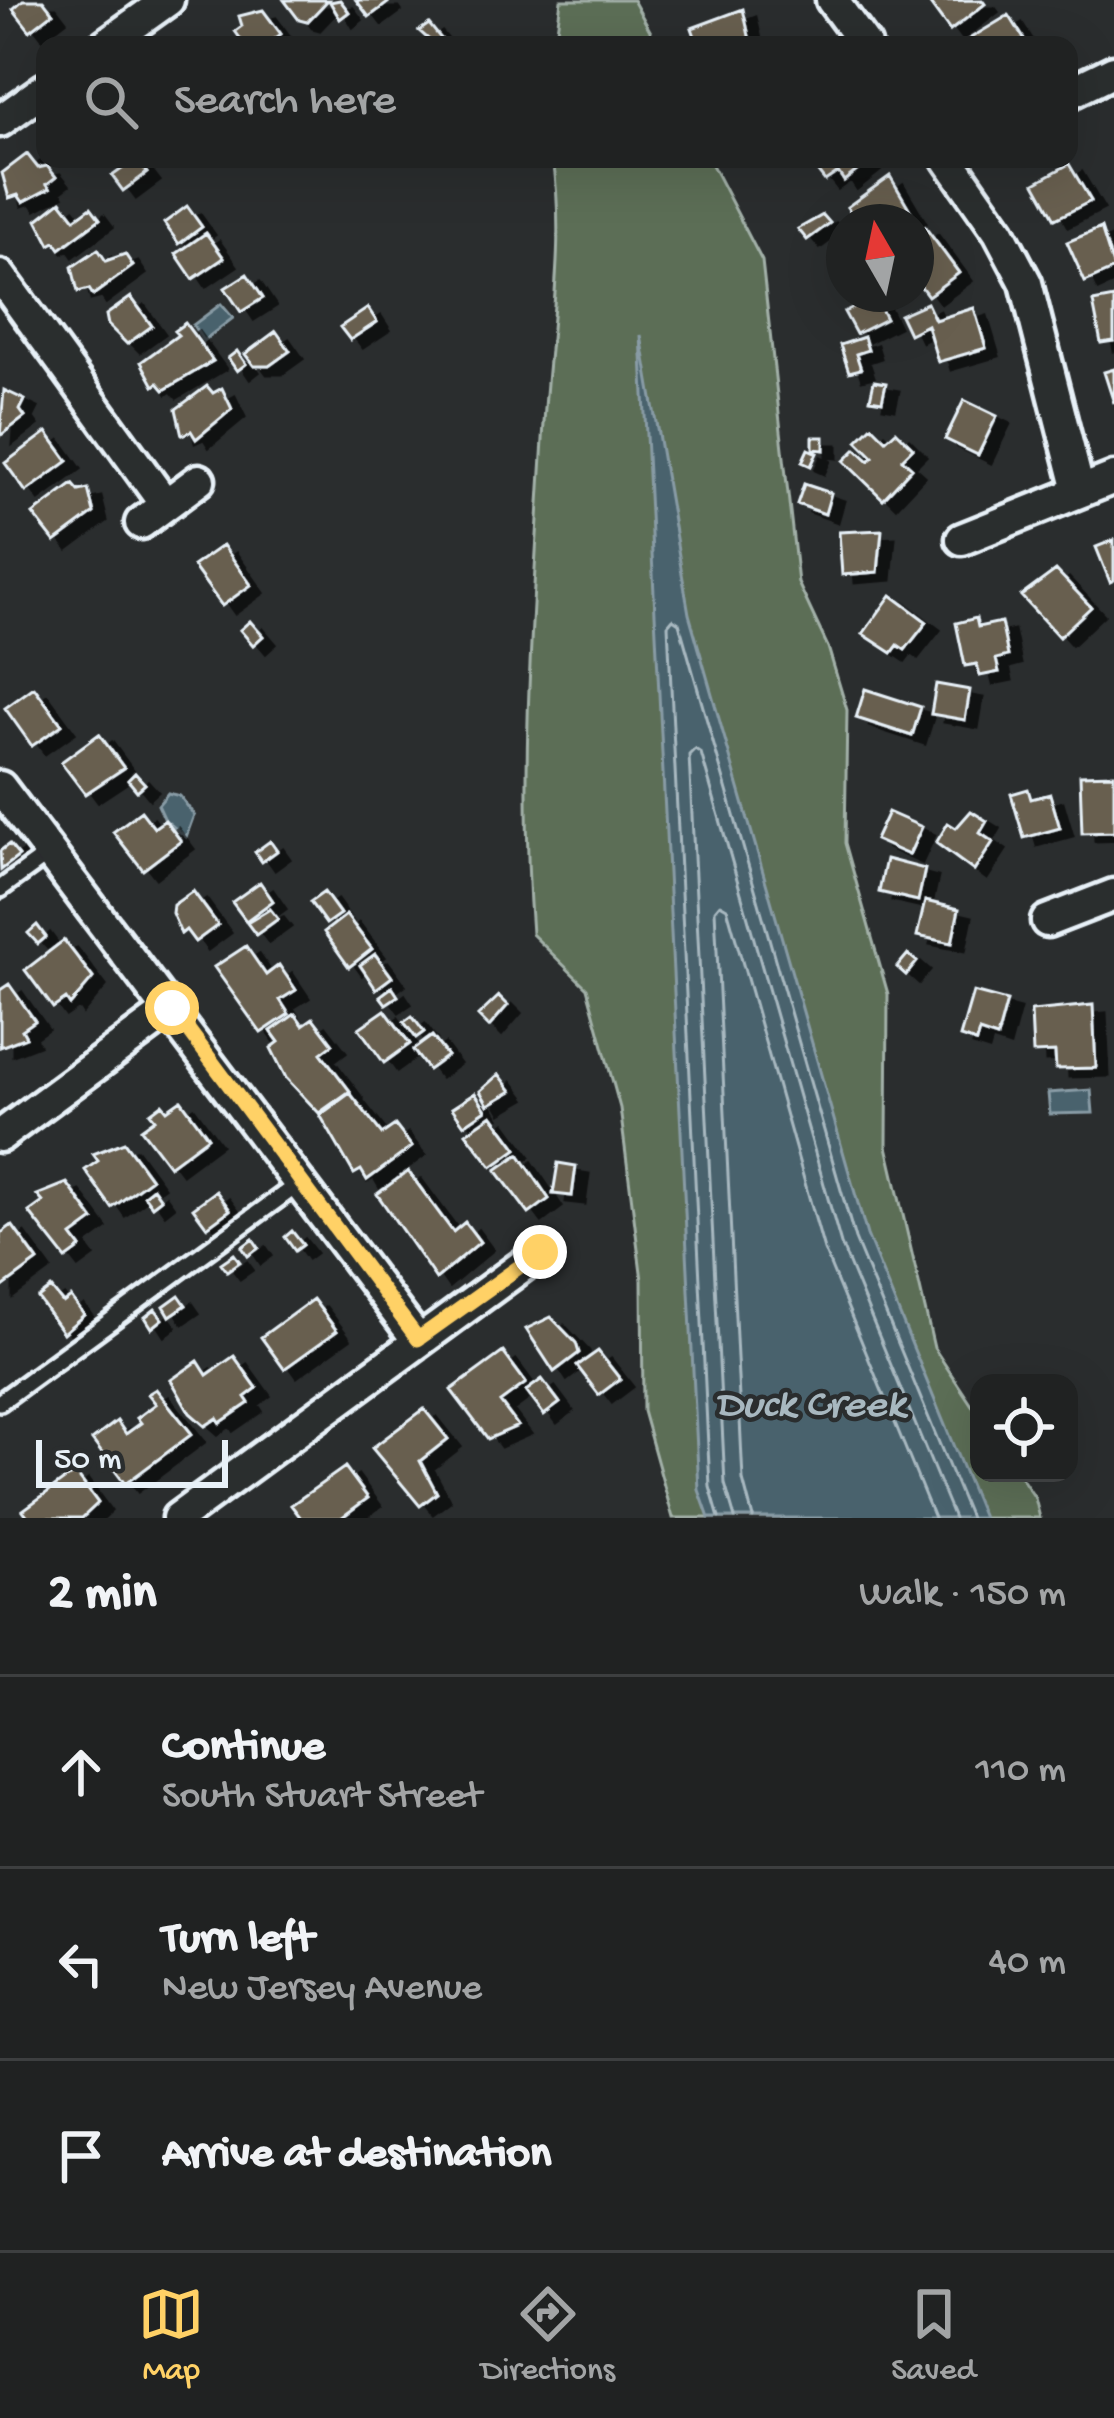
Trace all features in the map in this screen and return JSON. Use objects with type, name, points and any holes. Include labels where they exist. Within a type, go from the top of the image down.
[{"type":"street","points":[[118,36],[168,0]]},
{"type":"street","points":[[832,0],[858,36]]},
{"type":"street","points":[[1078,89],[1114,71]]},
{"type":"street","points":[[0,121],[36,95]]},
{"type":"street","points":[[959,168],[1026,283],[1079,491]]},
{"type":"street","points":[[0,276],[153,513],[199,480]]},
{"type":"street","points":[[962,539],[1114,478]]},
{"type":"street","points":[[0,787],[172,1008],[418,1339]]},
{"type":"street","points":[[1047,921],[1114,895]]},
{"type":"street","points":[[0,1136],[172,1008]]},
{"type":"street","points":[[178,1518],[540,1252]]},
{"type":"lane","points":[[0,889],[51,852]]},
{"type":"lane","points":[[0,1402],[302,1182]]},
{"type":"green space","points":[[561,0],[633,0],[653,36],[556,36]]},
{"type":"green space","points":[[554,168],[714,168],[762,261],[798,583],[828,647],[847,710],[845,843],[888,994],[887,1146],[934,1348],[970,1402],[970,1482],[1024,1482],[1040,1518],[673,1518],[643,1411],[642,1280],[620,1108],[587,988],[532,934],[529,678],[558,225]]},
{"type":"water","points":[[221,304],[233,318],[203,341],[193,325]]},
{"type":"water","name":"Duck Creek","points":[[641,335],[689,614],[867,1235],[983,1518],[709,1518],[699,1490]]},
{"type":"water","points":[[168,793],[180,796],[194,815],[186,837],[165,820],[158,805]]},
{"type":"water","points":[[1091,1090],[1093,1113],[1050,1114],[1048,1093]]},
{"type":"building","points":[[23,0],[43,0],[53,13],[30,31],[13,9]]},
{"type":"building","points":[[284,0],[328,0],[307,22],[299,20]]},
{"type":"building","points":[[340,0],[349,12],[340,19],[330,2]]},
{"type":"building","points":[[356,0],[386,0],[388,3],[369,17]]},
{"type":"building","points":[[982,0],[985,4],[950,31],[928,1]]},
{"type":"building","points":[[743,9],[749,36],[695,36],[692,28]]},
{"type":"building","points":[[263,10],[281,34],[239,36],[235,31],[242,26],[239,16]]},
{"type":"building","points":[[1009,15],[1022,36],[974,36]]},
{"type":"building","points":[[429,24],[439,36],[425,36],[419,31]]},
{"type":"building","points":[[27,154],[36,168],[49,168],[56,177],[47,184],[50,188],[23,202],[18,195],[9,198],[2,173]]},
{"type":"building","points":[[123,168],[143,168],[147,173],[123,191],[112,176]]},
{"type":"building","points":[[815,168],[861,168],[844,181],[838,172],[825,181]]},
{"type":"building","points":[[1062,168],[1071,168],[1091,201],[1055,219],[1035,183]]},
{"type":"building","points":[[890,176],[907,204],[851,204]]},
{"type":"building","points":[[61,201],[75,219],[91,207],[100,219],[60,249],[55,242],[50,245],[37,220]]},
{"type":"building","points":[[187,206],[202,227],[179,244],[164,223]]},
{"type":"building","points":[[823,215],[826,218],[826,226],[807,240],[798,229]]},
{"type":"building","points":[[1101,228],[1114,269],[1085,282],[1067,242]]},
{"type":"building","points":[[206,233],[224,258],[193,279],[176,254]]},
{"type":"building","points":[[934,239],[959,273],[934,292]]},
{"type":"building","points":[[98,249],[106,261],[125,254],[133,266],[93,295],[89,289],[78,292],[72,267]]},
{"type":"building","points":[[247,274],[263,298],[241,312],[225,288]]},
{"type":"building","points":[[131,297],[152,326],[127,344],[108,325],[106,315]]},
{"type":"building","points":[[1114,298],[1114,341],[1101,343],[1093,302]]},
{"type":"building","points":[[368,308],[377,322],[350,340],[340,327]]},
{"type":"building","points":[[974,308],[986,348],[938,362],[927,325],[909,334],[900,315],[931,312],[935,320]]},
{"type":"building","points":[[844,312],[882,312],[886,319],[856,334]]},
{"type":"building","points":[[185,323],[213,361],[164,390],[158,383],[154,386],[141,362],[178,335],[174,331]]},
{"type":"building","points":[[276,331],[290,351],[269,366],[254,366],[245,354]]},
{"type":"building","points":[[864,337],[868,350],[856,354],[861,369],[849,372],[840,345]]},
{"type":"building","points":[[237,351],[246,364],[237,371],[228,358]]},
{"type":"building","points":[[1114,369],[1114,403],[1104,372]]},
{"type":"building","points":[[874,381],[886,383],[882,401],[870,399]]},
{"type":"building","points":[[207,386],[213,393],[222,388],[232,409],[196,439],[191,431],[182,435],[176,409]]},
{"type":"building","points":[[4,390],[25,400],[20,410],[25,417],[0,436]]},
{"type":"building","points":[[964,400],[997,416],[978,455],[945,439]]},
{"type":"building","points":[[872,426],[886,440],[896,431],[913,448],[902,459],[912,468],[883,499],[844,461],[856,449],[869,461],[873,457],[857,441]]},
{"type":"building","points":[[47,432],[68,461],[26,492],[5,463]]},
{"type":"building","points":[[813,437],[824,437],[824,450],[813,449]]},
{"type":"building","points":[[808,449],[817,453],[811,466],[802,462]]},
{"type":"building","points":[[73,484],[79,491],[88,489],[94,513],[55,542],[33,514]]},
{"type":"building","points":[[804,484],[831,493],[825,514],[797,504]]},
{"type":"building","points":[[882,530],[878,572],[842,575],[839,532]]},
{"type":"building","points":[[1114,540],[1114,580],[1110,582],[1096,547]]},
{"type":"building","points":[[223,545],[251,585],[222,606],[193,566]]},
{"type":"building","points":[[1056,570],[1091,607],[1059,637],[1021,596]]},
{"type":"building","points":[[891,595],[927,622],[905,650],[898,645],[892,653],[863,634]]},
{"type":"building","points":[[976,618],[978,627],[1001,622],[1008,656],[996,659],[999,672],[980,676],[977,664],[965,666],[956,623]]},
{"type":"building","points":[[250,621],[263,636],[253,645],[240,630]]},
{"type":"building","points":[[936,684],[970,690],[965,720],[931,714]]},
{"type":"building","points":[[34,687],[62,725],[32,746],[5,708]]},
{"type":"building","points":[[865,689],[921,707],[912,736],[856,718]]},
{"type":"building","points":[[99,734],[124,768],[85,794],[61,762]]},
{"type":"building","points":[[135,773],[145,784],[137,791],[128,780]]},
{"type":"building","points":[[1114,774],[1114,832],[1082,833],[1080,775]]},
{"type":"building","points":[[1028,789],[1031,799],[1050,794],[1060,828],[1024,838],[1011,794]]},
{"type":"building","points":[[141,811],[154,828],[165,820],[181,841],[143,870],[113,832]]},
{"type":"building","points":[[971,811],[987,821],[980,833],[993,842],[974,871],[936,843],[948,823],[956,828]]},
{"type":"building","points":[[888,812],[922,827],[909,855],[875,840]]},
{"type":"building","points":[[270,841],[277,851],[262,862],[255,852]]},
{"type":"building","points":[[9,844],[19,856],[1,870],[0,851]]},
{"type":"building","points":[[886,859],[925,869],[918,901],[879,892]]},
{"type":"building","points":[[260,882],[273,901],[246,921],[232,902]]},
{"type":"building","points":[[193,891],[218,925],[195,942],[186,930],[181,934],[172,913],[173,905]]},
{"type":"building","points":[[324,892],[340,914],[326,924],[310,902]]},
{"type":"building","points":[[925,901],[959,909],[952,943],[917,936]]},
{"type":"building","points":[[270,909],[278,919],[256,935],[247,923]]},
{"type":"building","points":[[346,915],[372,949],[349,967],[324,932]]},
{"type":"building","points":[[37,925],[46,937],[38,944],[28,933]]},
{"type":"building","points":[[64,940],[93,978],[70,1005],[66,999],[53,1008],[25,970]]},
{"type":"building","points":[[246,946],[266,975],[279,965],[296,990],[280,1000],[289,1014],[261,1033],[214,967]]},
{"type":"building","points":[[375,954],[392,977],[376,989],[360,965]]},
{"type":"building","points":[[908,954],[917,962],[906,975],[897,967]]},
{"type":"building","points":[[9,984],[35,1021],[22,1030],[26,1037],[0,1047],[0,990]]},
{"type":"building","points":[[392,987],[398,996],[386,1004],[380,996]]},
{"type":"building","points":[[973,992],[1007,1001],[997,1038],[979,1032],[976,1042],[960,1037]]},
{"type":"building","points":[[499,996],[508,1005],[489,1027],[478,1016]]},
{"type":"building","points":[[1093,1005],[1096,1068],[1056,1069],[1055,1052],[1033,1053],[1031,1011]]},
{"type":"building","points":[[385,1010],[410,1044],[384,1063],[359,1028]]},
{"type":"building","points":[[295,1014],[303,1025],[313,1018],[333,1044],[321,1053],[350,1091],[319,1113],[286,1078],[271,1048],[279,1042],[271,1031]]},
{"type":"building","points":[[412,1016],[424,1032],[416,1038],[404,1022]]},
{"type":"building","points":[[432,1036],[447,1056],[428,1070],[413,1050]]},
{"type":"building","points":[[499,1074],[512,1091],[488,1105],[480,1091]]},
{"type":"building","points":[[350,1093],[382,1134],[395,1125],[412,1147],[367,1180],[361,1170],[354,1174],[320,1115]]},
{"type":"building","points":[[475,1093],[486,1110],[464,1125],[452,1108]]},
{"type":"building","points":[[181,1100],[208,1137],[169,1166],[141,1129],[155,1119],[150,1113],[162,1104],[167,1110]]},
{"type":"building","points":[[492,1115],[517,1149],[492,1167],[466,1133]]},
{"type":"building","points":[[124,1142],[151,1179],[112,1208],[85,1170],[98,1161],[93,1154]]},
{"type":"building","points":[[519,1154],[549,1199],[529,1214],[496,1170]]},
{"type":"building","points":[[558,1163],[576,1166],[572,1196],[553,1194]]},
{"type":"building","points":[[408,1171],[453,1232],[465,1222],[480,1242],[436,1279],[377,1194]]},
{"type":"building","points":[[67,1183],[94,1220],[72,1236],[81,1248],[66,1259],[29,1212],[43,1202],[37,1195]]},
{"type":"building","points":[[153,1188],[161,1199],[152,1206],[144,1195]]},
{"type":"building","points":[[216,1191],[230,1210],[207,1227],[193,1208]]},
{"type":"building","points":[[12,1225],[38,1261],[0,1289],[0,1234]]},
{"type":"building","points":[[292,1231],[303,1245],[295,1251],[285,1237]]},
{"type":"building","points":[[253,1239],[259,1248],[248,1256],[242,1247]]},
{"type":"building","points":[[234,1254],[240,1262],[227,1271],[221,1263]]},
{"type":"building","points":[[51,1288],[63,1303],[71,1297],[84,1315],[63,1333],[38,1298]]},
{"type":"building","points":[[179,1295],[186,1305],[170,1316],[164,1306]]},
{"type":"building","points":[[313,1299],[337,1331],[284,1369],[261,1337]]},
{"type":"building","points":[[155,1309],[163,1319],[152,1328],[145,1317]]},
{"type":"building","points":[[551,1317],[576,1343],[579,1353],[554,1372],[526,1329]]},
{"type":"building","points":[[598,1351],[620,1379],[599,1395],[577,1366]]},
{"type":"building","points":[[503,1352],[526,1383],[500,1402],[518,1426],[488,1439],[451,1390]]},
{"type":"building","points":[[234,1356],[257,1388],[245,1397],[249,1403],[220,1423],[217,1418],[205,1426],[190,1413],[171,1380],[198,1361],[207,1375]]},
{"type":"building","points":[[542,1379],[560,1403],[544,1415],[526,1391]]},
{"type":"building","points":[[156,1389],[192,1434],[125,1484],[92,1440],[117,1421],[126,1434],[141,1423],[137,1418],[156,1404],[148,1394]]},
{"type":"building","points":[[424,1409],[448,1439],[420,1461],[437,1493],[420,1506],[372,1448]]},
{"type":"building","points":[[345,1467],[368,1498],[341,1518],[301,1518],[291,1505]]},
{"type":"building","points":[[75,1472],[98,1503],[82,1518],[29,1518],[23,1510]]},
{"type":"route","points":[[172,1008],[418,1339],[540,1252]]}]
